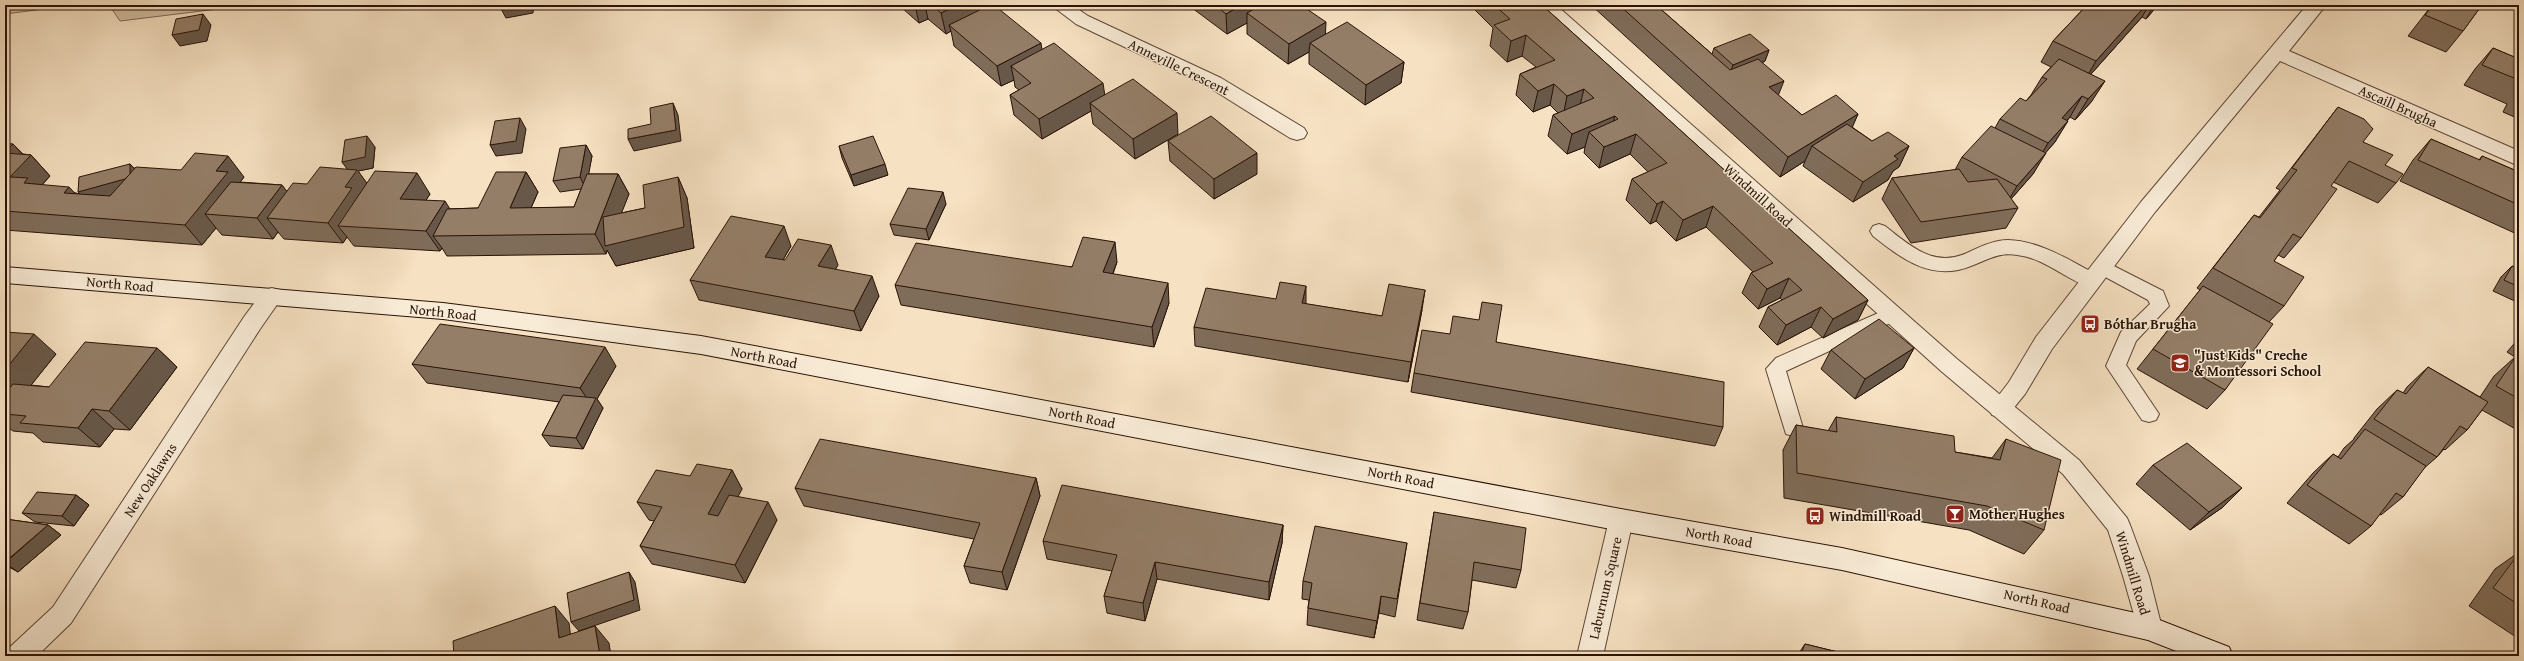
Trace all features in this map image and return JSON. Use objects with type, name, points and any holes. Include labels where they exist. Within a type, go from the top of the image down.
[{"type":"street","name":"Anneville Crescent","points":[[1060,5],[1082,20],[1214,82],[1297,133]]},
{"type":"street","name":"Windmill Road","points":[[1545,5],[1892,314],[2000,408],[2071,467],[2118,525],[2136,576],[2149,628]]},
{"type":"street","points":[[2000,408],[2017,388],[2044,343],[2148,207],[2317,5]]},
{"type":"street","name":"Ascaill Brugha","points":[[2278,53],[2519,159]]},
{"type":"street","name":"North Road","points":[[5,275],[443,311],[701,345],[1621,520],[1842,559],[2149,628],[2220,656]]},
{"type":"street","name":"New Oaklawns","points":[[19,656],[62,615],[252,322],[272,296]]},
{"type":"street","name":"Laburnum Square","points":[[1590,656],[1621,520]]},
{"type":"lane","points":[[1879,231],[1927,265],[1956,265],[1992,249],[2008,247],[2034,250],[2156,296],[2160,306],[2128,337],[2116,366],[2149,414]]},
{"type":"lane","points":[[1793,428],[1776,369],[1783,363],[1892,314]]},
{"type":"shaded area","points":[[5,5],[75,5],[5,14]]},
{"type":"shaded area","points":[[109,5],[251,5],[120,21]]},
{"type":"building","points":[[932,5],[957,5],[941,13]]},
{"type":"building","points":[[990,5],[994,5],[1041,43],[997,66],[949,25]]},
{"type":"building","points":[[1215,5],[1242,5],[1226,14]]},
{"type":"building","points":[[1261,5],[1301,5],[1326,22],[1289,44],[1247,13]]},
{"type":"building","points":[[1494,5],[1542,5],[1868,300],[1833,319],[1821,307],[1786,325],[1768,307],[1802,290],[1789,278],[1767,289],[1751,273],[1773,263],[1713,206],[1683,220],[1663,201],[1657,204],[1632,179],[1667,163],[1636,134],[1604,147],[1589,132],[1618,119],[1615,116],[1572,134],[1553,115],[1594,98],[1584,89],[1567,96],[1554,84],[1538,91],[1520,74],[1555,60],[1526,35],[1511,41],[1494,25],[1510,19]]},
{"type":"building","points":[[1619,5],[1656,5],[1730,70],[1758,59],[1784,81],[1769,87],[1802,115],[1836,95],[1858,114],[1788,157]]},
{"type":"building","points":[[2087,5],[2146,5],[2096,61],[2053,41]]},
{"type":"building","points":[[2433,5],[2482,5],[2463,31],[2425,15]]},
{"type":"building","points":[[203,14],[199,30],[172,35],[176,19]]},
{"type":"building","points":[[1347,22],[1404,62],[1366,85],[1310,43]]},
{"type":"building","points":[[1750,34],[1769,50],[1733,65],[1714,48]]},
{"type":"building","points":[[1054,43],[1103,83],[1039,119],[1010,95],[1031,83],[1011,66]]},
{"type":"building","points":[[2493,48],[2519,59],[2519,80],[2482,65]]},
{"type":"building","points":[[2059,59],[2105,81],[2088,99],[2082,96],[2062,118],[2068,121],[2048,143],[2000,119],[2020,98],[2026,101],[2047,79],[2042,77]]},
{"type":"building","points":[[1133,79],[1177,113],[1133,139],[1090,103]]},
{"type":"building","points":[[673,103],[676,130],[628,139],[628,129],[651,124],[650,108]]},
{"type":"building","points":[[2338,107],[2364,119],[2373,129],[2363,142],[2393,155],[2385,165],[2403,174],[2396,183],[2349,161],[2331,186],[2337,189],[2301,238],[2293,234],[2274,261],[2304,277],[2284,306],[2213,268],[2254,215],[2260,218],[2297,170],[2292,168]]},
{"type":"building","points":[[1211,116],[1257,153],[1214,179],[1168,141]]},
{"type":"building","points":[[520,118],[516,141],[490,145],[495,121]]},
{"type":"building","points":[[1847,124],[1872,141],[1888,132],[1909,146],[1894,156],[1898,159],[1863,182],[1812,146]]},
{"type":"building","points":[[1991,126],[2046,153],[2017,186],[1962,157]]},
{"type":"building","points":[[367,136],[365,157],[342,162],[345,140]]},
{"type":"building","points":[[873,136],[885,164],[851,175],[839,146]]},
{"type":"building","points":[[2431,139],[2480,160],[2482,156],[2519,172],[2519,205],[2418,160]]},
{"type":"building","points":[[5,144],[13,144],[5,152]]},
{"type":"building","points":[[586,145],[580,177],[553,181],[560,148]]},
{"type":"building","points":[[5,153],[31,155],[10,177],[28,178],[24,183],[69,187],[64,193],[110,196],[136,167],[181,170],[195,153],[228,156],[216,171],[228,172],[185,225],[5,211]]},
{"type":"building","points":[[130,164],[130,174],[125,179],[78,192],[79,177]]},
{"type":"building","points":[[320,167],[357,170],[345,187],[352,188],[328,223],[267,218],[293,183],[307,184]]},
{"type":"building","points":[[1959,169],[1968,182],[1997,179],[2018,208],[1921,222],[1892,178]]},
{"type":"building","points":[[375,171],[417,173],[400,199],[445,201],[426,231],[338,226]]},
{"type":"building","points":[[496,172],[526,172],[510,208],[574,207],[587,174],[618,174],[595,234],[433,236],[447,209],[478,208]]},
{"type":"building","points":[[678,177],[684,227],[605,246],[603,217],[645,208],[643,185]]},
{"type":"building","points":[[231,182],[282,185],[257,218],[205,214]]},
{"type":"building","points":[[908,188],[943,192],[926,229],[890,224]]},
{"type":"building","points":[[731,216],[784,226],[765,257],[785,260],[798,239],[831,245],[818,266],[872,276],[854,311],[690,280]]},
{"type":"building","points":[[1083,237],[1115,242],[1103,272],[1168,283],[1152,327],[895,285],[916,243],[1072,267]]},
{"type":"building","points":[[2512,266],[2519,269],[2519,287],[2504,280]]},
{"type":"building","points":[[1280,282],[1306,286],[1302,303],[1382,316],[1389,284],[1425,290],[1411,362],[1194,327],[1206,288],[1276,299]]},
{"type":"building","points":[[2203,286],[2273,324],[2225,390],[2153,349]]},
{"type":"building","points":[[1482,302],[1502,305],[1496,342],[1724,382],[1723,427],[1414,373],[1422,330],[1450,334],[1453,316],[1479,320]]},
{"type":"building","points":[[1879,319],[1914,348],[1865,379],[1831,350]]},
{"type":"building","points":[[440,324],[605,347],[580,388],[412,364]]},
{"type":"building","points":[[5,332],[34,334],[5,370]]},
{"type":"building","points":[[85,342],[157,348],[109,411],[92,409],[78,428],[20,423],[26,416],[5,414],[5,394],[13,384],[49,387]]},
{"type":"building","points":[[2516,356],[2519,357],[2519,399],[2496,386]]},
{"type":"building","points":[[2428,367],[2488,402],[2467,430],[2460,426],[2437,457],[2374,419],[2397,390],[2406,394]]},
{"type":"building","points":[[563,395],[596,398],[576,438],[542,435]]},
{"type":"building","points":[[1836,417],[1954,436],[1955,452],[2000,460],[2006,439],[2061,460],[2044,530],[1987,506],[1797,473],[1796,425],[1837,432]]},
{"type":"building","points":[[2365,429],[2426,466],[2403,497],[2396,493],[2371,526],[2307,485],[2333,454],[2341,459]]},
{"type":"building","points":[[820,439],[1036,478],[1002,572],[964,566],[980,523],[795,488]]},
{"type":"building","points":[[2187,443],[2242,488],[2209,512],[2153,465]]},
{"type":"building","points":[[697,464],[732,470],[708,514],[718,516],[729,495],[768,502],[735,565],[640,546],[662,507],[637,502],[656,470],[690,476]]},
{"type":"building","points":[[1062,485],[1283,525],[1269,582],[1155,562],[1143,603],[1104,596],[1117,555],[1043,541]]},
{"type":"building","points":[[37,492],[76,495],[62,516],[22,513]]},
{"type":"building","points":[[1434,512],[1526,528],[1521,570],[1474,562],[1468,612],[1420,603]]},
{"type":"building","points":[[5,519],[48,525],[5,562]]},
{"type":"building","points":[[1315,526],[1407,543],[1397,599],[1381,596],[1377,621],[1308,608],[1312,583],[1303,581]]},
{"type":"building","points":[[2519,553],[2519,605],[2493,588]]},
{"type":"building","points":[[629,572],[634,600],[571,622],[567,593]]},
{"type":"building","points":[[555,606],[559,638],[595,626],[600,656],[454,656],[453,641]]},
{"type":"building","points":[[1805,644],[1854,656],[1800,656]]},
{"type":"place","name":"Bóthar Brugha","points":[[2090,324]]},
{"type":"place","name":"\"Just Kids\" Creche & Montessori School","points":[[2180,363]]},
{"type":"place","name":"Mother Hughes","points":[[1955,514]]},
{"type":"place","name":"Windmill Road","points":[[1815,516]]}]
